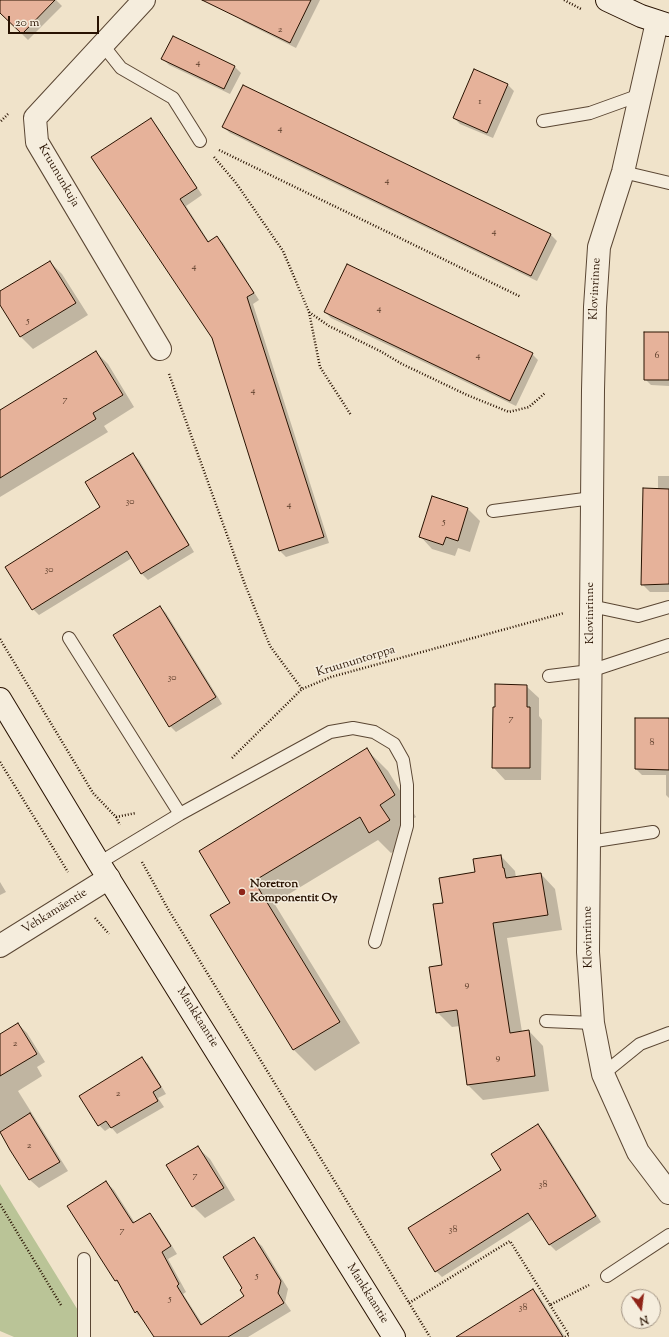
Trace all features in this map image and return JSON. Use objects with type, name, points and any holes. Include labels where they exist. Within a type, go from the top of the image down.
[{"type":"street","name":"Kruununkuja","points":[[144,0],[35,118],[37,142],[160,349]]},
{"type":"street","points":[[612,1],[663,24]]},
{"type":"street","name":"Klovinrinne","points":[[663,24],[640,95],[623,172],[599,247],[595,308],[592,498],[588,952],[593,1023],[603,1074],[638,1152],[669,1193]]},
{"type":"street","name":"Mankkaantie","points":[[0,699],[104,871],[394,1337]]},
{"type":"street","name":"Vehkamäentie","points":[[0,946],[104,871]]},
{"type":"lane","points":[[102,44],[121,68],[173,98],[200,141]]},
{"type":"lane","points":[[543,121],[590,113],[640,95]]},
{"type":"lane","points":[[623,172],[669,183]]},
{"type":"lane","points":[[493,512],[592,498]]},
{"type":"lane","points":[[591,606],[638,616],[669,607]]},
{"type":"lane","points":[[69,638],[180,814]]},
{"type":"lane","points":[[549,676],[590,671],[669,645]]},
{"type":"lane","points":[[104,871],[180,814],[330,732],[353,728],[374,732],[394,744],[403,760],[407,785],[407,826],[375,942]]},
{"type":"lane","points":[[589,842],[653,832]]},
{"type":"lane","points":[[546,1021],[593,1023]]},
{"type":"lane","points":[[603,1074],[640,1044],[669,1033]]},
{"type":"lane","points":[[607,1276],[669,1235]]},
{"type":"lane","points":[[84,1259],[84,1337]]},
{"type":"path","points":[[200,141],[521,297]]},
{"type":"path","points":[[200,141],[236,183],[283,251],[309,312],[320,367],[351,416]]},
{"type":"path","points":[[309,312],[329,326],[380,351],[402,364],[467,395],[509,412],[529,407],[545,393]]},
{"type":"path","points":[[160,349],[244,582],[270,646],[302,689]]},
{"type":"path","name":"Kruununtorppa","points":[[227,761],[234,757],[302,689],[331,677],[591,606]]},
{"type":"path","points":[[0,639],[93,793],[116,816],[139,813],[170,797]]},
{"type":"path","points":[[0,762],[72,878]]},
{"type":"path","points":[[144,864],[172,915],[430,1337]]},
{"type":"path","points":[[0,1204],[65,1310]]},
{"type":"path","points":[[409,1303],[510,1241],[569,1335],[566,1337]]},
{"type":"path","points":[[550,1305],[607,1276]]},
{"type":"green space","points":[[0,1184],[79,1312],[79,1337],[14,1337],[0,1331]]},
{"type":"building","points":[[0,0],[55,0],[22,34],[0,13]]},
{"type":"building","points":[[202,0],[311,0],[290,43]]},
{"type":"building","points":[[173,36],[235,66],[224,89],[161,59]]},
{"type":"building","points":[[474,69],[508,84],[487,133],[453,118]]},
{"type":"building","points":[[243,85],[551,234],[531,276],[222,127]]},
{"type":"building","points":[[151,118],[197,188],[180,199],[208,242],[217,236],[254,293],[247,297],[324,537],[279,551],[212,338],[91,157]]},
{"type":"building","points":[[50,261],[76,303],[20,337],[0,305],[0,291]]},
{"type":"building","points":[[347,264],[533,353],[510,401],[324,312]]},
{"type":"building","points":[[644,332],[669,332],[669,380],[644,380]]},
{"type":"building","points":[[96,351],[123,395],[93,413],[96,419],[0,478],[0,410]]},
{"type":"building","points":[[133,453],[189,545],[141,574],[127,551],[32,610],[5,567],[100,507],[85,482]]},
{"type":"building","points":[[643,488],[669,489],[669,584],[641,585]]},
{"type":"building","points":[[432,496],[468,508],[458,541],[446,537],[443,545],[419,537]]},
{"type":"building","points":[[160,606],[216,697],[169,727],[113,635]]},
{"type":"building","points":[[495,684],[527,685],[527,707],[530,707],[530,768],[492,768]]},
{"type":"building","points":[[635,718],[669,718],[669,770],[635,769]]},
{"type":"building","name":"Noretron Komponentit Oy","points":[[367,748],[395,795],[380,805],[390,820],[369,833],[360,817],[254,881],[340,1022],[293,1050],[210,915],[230,903],[199,851]]},
{"type":"building","points":[[501,855],[506,878],[541,873],[548,915],[493,923],[510,1033],[529,1030],[535,1076],[467,1085],[457,1010],[436,1013],[429,967],[442,965],[433,904],[443,903],[439,878],[475,872],[473,859]]},
{"type":"building","points":[[18,1023],[37,1054],[0,1076],[0,1034]]},
{"type":"building","points":[[142,1057],[161,1087],[153,1092],[158,1101],[111,1128],[106,1121],[98,1126],[79,1096]]},
{"type":"building","points":[[30,1113],[60,1162],[29,1180],[0,1132]]},
{"type":"building","points":[[538,1124],[596,1216],[549,1245],[528,1213],[435,1272],[408,1228],[501,1170],[491,1154]]},
{"type":"building","points":[[198,1146],[224,1188],[192,1207],[166,1165]]},
{"type":"building","points":[[106,1181],[133,1223],[150,1213],[171,1246],[162,1252],[179,1284],[177,1286],[201,1325],[244,1296],[240,1290],[242,1288],[223,1257],[254,1237],[281,1281],[278,1293],[284,1303],[228,1337],[154,1337],[137,1311],[135,1313],[117,1280],[115,1281],[67,1206]]},
{"type":"building","points":[[533,1289],[563,1337],[456,1337]]},
{"type":"place","name":"Noretron Komponentit Oy","points":[[242,892]]}]
